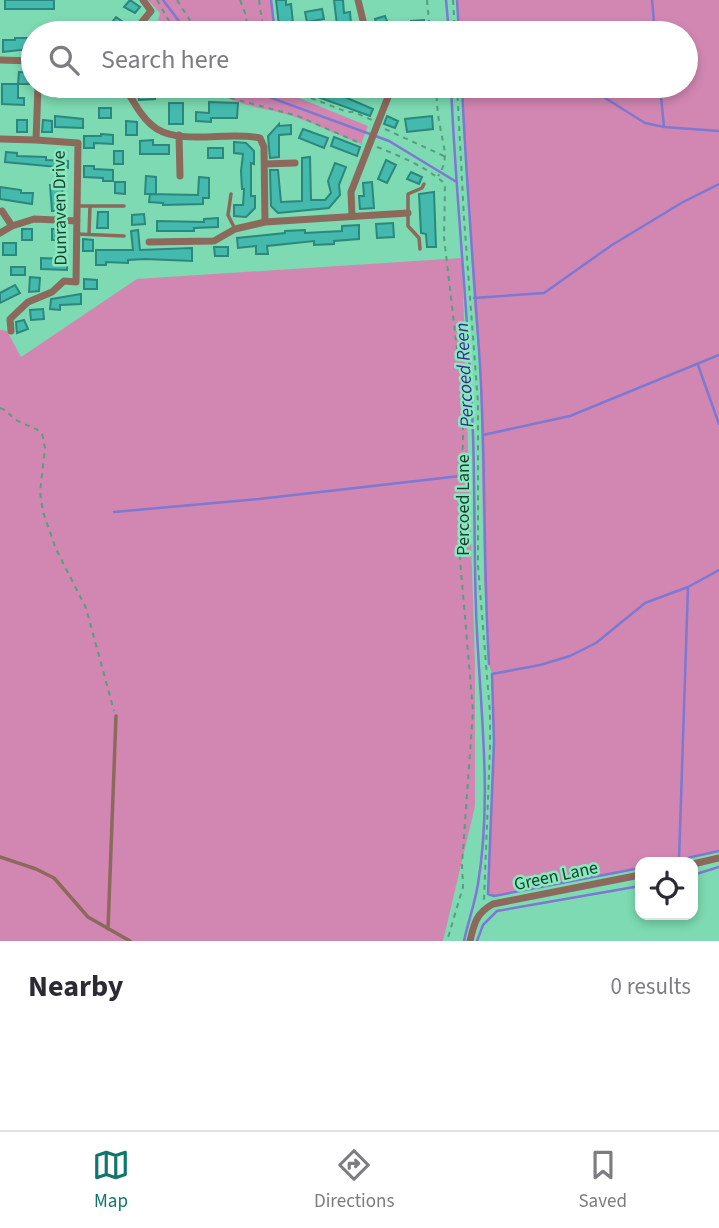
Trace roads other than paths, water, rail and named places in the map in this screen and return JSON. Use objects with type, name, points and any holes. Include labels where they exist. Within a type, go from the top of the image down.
[{"type":"street","points":[[143,0],[151,11],[143,21]]},
{"type":"street","points":[[358,0],[363,21]]},
{"type":"street","points":[[0,60],[21,61]]},
{"type":"street","name":"Dunraven Drive","points":[[11,331],[10,319],[28,302],[52,292],[64,281],[76,282],[78,143],[36,140],[38,98]]},
{"type":"street","points":[[132,98],[145,119],[157,129],[180,135],[248,135],[260,138],[264,147],[265,222]]},
{"type":"street","points":[[352,216],[351,192],[388,98]]},
{"type":"street","points":[[180,135],[180,176]]},
{"type":"street","points":[[0,139],[36,140]]},
{"type":"street","points":[[265,164],[295,163]]},
{"type":"street","points":[[1,210],[12,226]]},
{"type":"street","points":[[149,242],[214,240],[235,229],[265,222],[408,213]]},
{"type":"street","points":[[0,233],[34,219],[77,221]]},
{"type":"street","points":[[698,863],[719,858]]},
{"type":"street","name":"Green Lane","points":[[470,941],[475,920],[482,910],[493,904],[635,876]]},
{"type":"lane","points":[[420,249],[419,238],[408,226],[408,194],[422,188],[424,184]]},
{"type":"lane","points":[[231,194],[228,215],[235,229]]},
{"type":"lane","points":[[78,206],[124,206]]},
{"type":"lane","points":[[89,234],[90,206]]},
{"type":"lane","points":[[77,234],[124,236]]},
{"type":"lane","points":[[108,929],[116,716]]},
{"type":"lane","points":[[0,857],[54,878],[88,917],[130,941]]},
{"type":"waterway","points":[[163,0],[179,21]]},
{"type":"waterway","points":[[271,0],[274,21]]},
{"type":"waterway","points":[[446,0],[448,21]]},
{"type":"waterway","name":"Percoed Reen","points":[[457,0],[458,21]]},
{"type":"waterway","points":[[652,0],[654,21]]},
{"type":"waterway","points":[[272,98],[389,141],[455,181]]},
{"type":"waterway","points":[[452,98],[471,391],[476,609],[485,781],[478,884],[464,941]]},
{"type":"waterway","name":"Percoed Reen","points":[[463,98],[482,403],[489,664]]},
{"type":"waterway","points":[[605,98],[645,123],[719,131]]},
{"type":"waterway","points":[[661,98],[664,127]]},
{"type":"waterway","points":[[474,298],[544,293],[612,245],[683,202],[719,184]]},
{"type":"waterway","points":[[483,435],[570,416],[719,355]]},
{"type":"waterway","points":[[698,365],[719,424]]},
{"type":"waterway","points":[[114,512],[460,476]]},
{"type":"waterway","name":"Percoed Reen","points":[[635,869],[494,896],[488,894],[494,742],[492,674],[570,656],[596,643],[645,603],[688,587],[719,570]]},
{"type":"waterway","points":[[679,857],[688,587]]},
{"type":"waterway","points":[[692,857],[719,851]]},
{"type":"waterway","points":[[698,873],[719,867]]},
{"type":"waterway","points":[[477,941],[483,925],[497,911],[635,887]]}]
